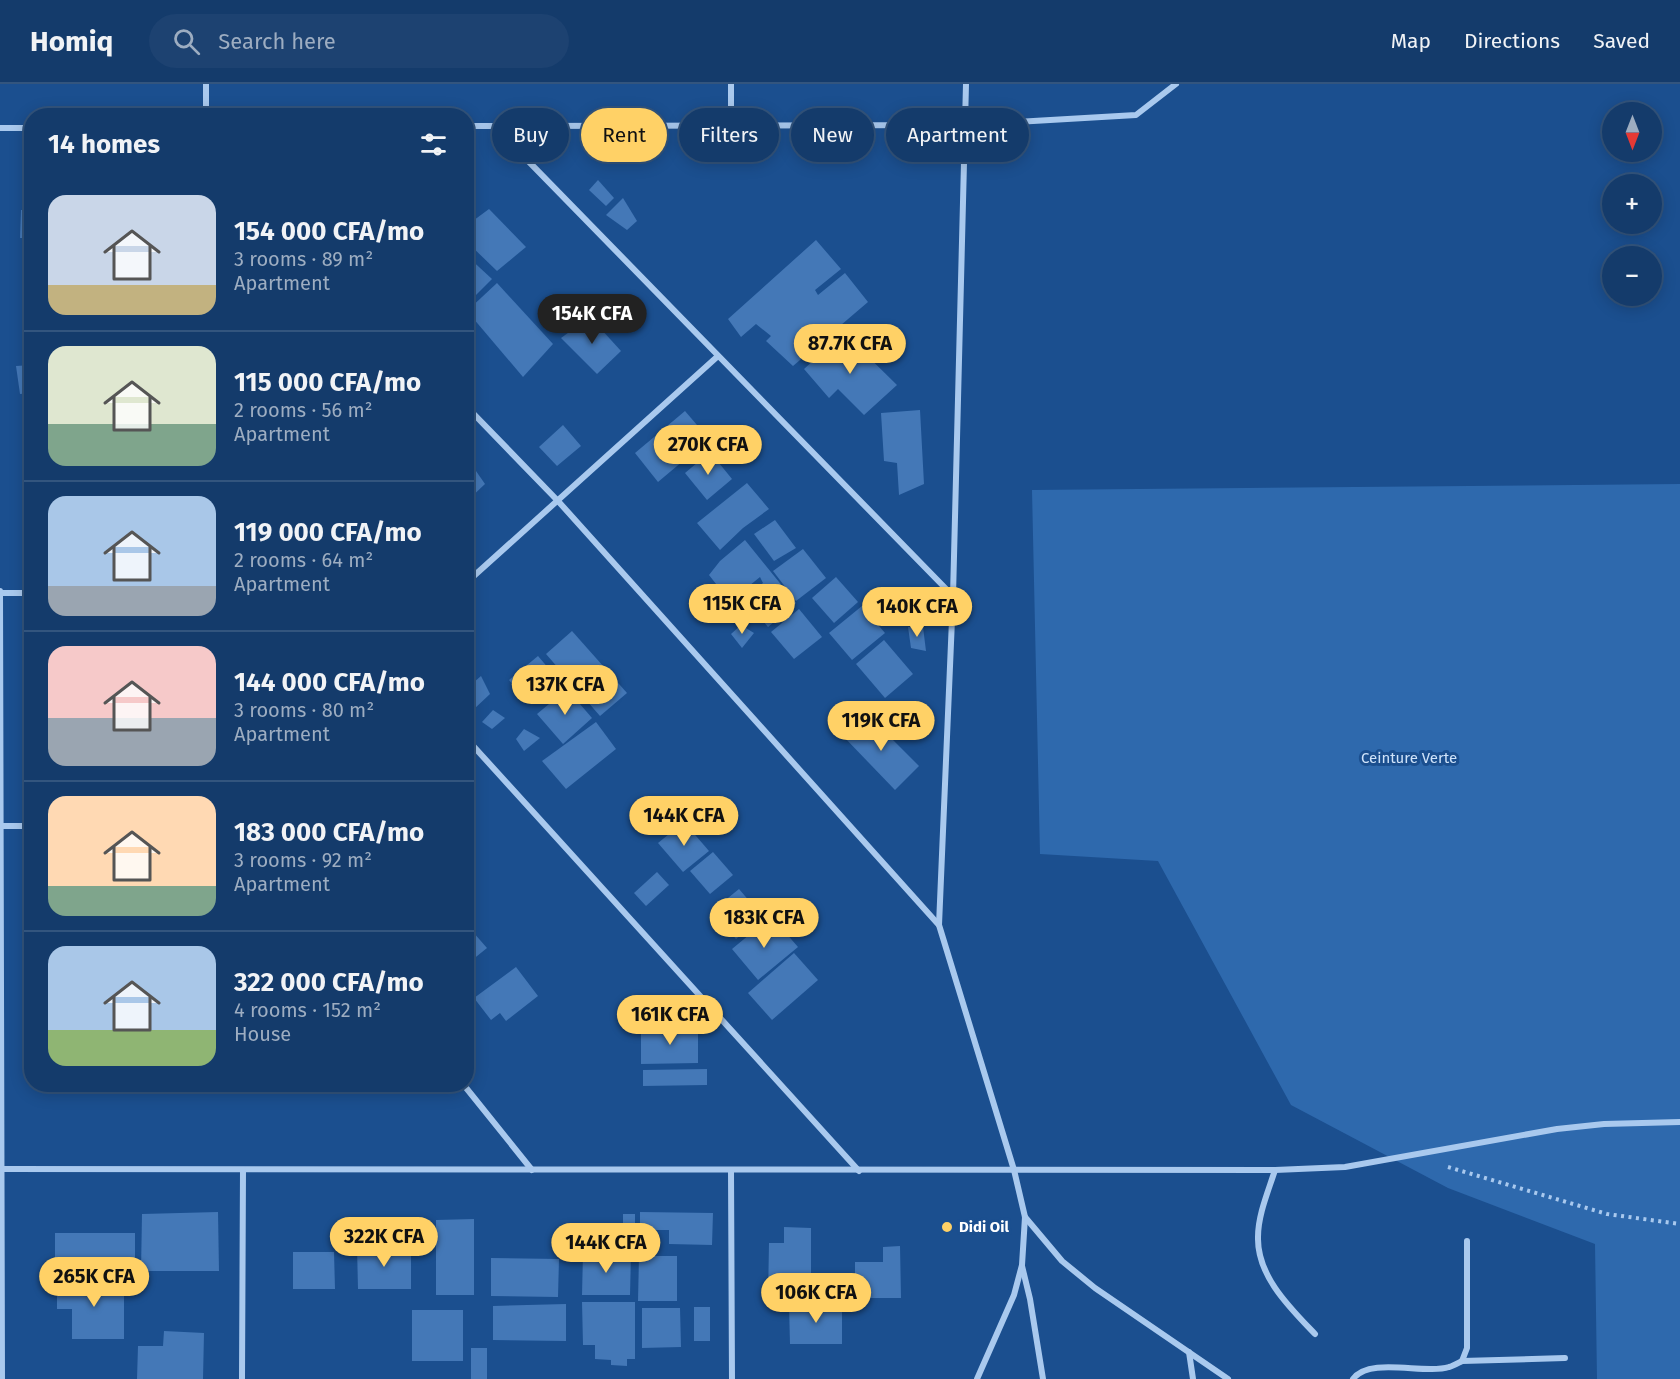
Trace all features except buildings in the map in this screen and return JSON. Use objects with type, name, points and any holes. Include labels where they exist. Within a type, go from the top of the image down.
[{"type":"street","points":[[206,84],[206,108]]},
{"type":"street","points":[[731,84],[731,108]]},
{"type":"street","points":[[965,108],[966,84]]},
{"type":"street","points":[[1029,121],[1136,115],[1176,84]]},
{"type":"street","points":[[569,126],[679,125]]},
{"type":"street","points":[[779,125],[886,125]]},
{"type":"street","points":[[474,126],[492,126]]},
{"type":"street","points":[[0,128],[24,128]]},
{"type":"street","points":[[529,162],[953,596]]},
{"type":"street","points":[[963,162],[953,596],[939,925],[1014,1170],[1025,1217],[1022,1265],[1014,1295],[977,1379]]},
{"type":"street","points":[[474,576],[718,356]]},
{"type":"street","points":[[474,414],[558,501],[939,925]]},
{"type":"street","points":[[3,1379],[0,592],[24,592]]},
{"type":"street","points":[[474,747],[860,1171]]},
{"type":"street","points":[[0,826],[24,826]]},
{"type":"street","points":[[469,1092],[532,1170]]},
{"type":"street","points":[[1,1169],[1275,1170],[1345,1167],[1557,1129],[1604,1124],[1680,1122]]},
{"type":"street","points":[[242,1379],[243,1170]]},
{"type":"street","points":[[1275,1170],[1263,1204],[1258,1236],[1260,1259],[1284,1302],[1315,1334]]},
{"type":"street","points":[[731,1171],[732,1379]]},
{"type":"street","points":[[1025,1217],[1062,1261],[1095,1288],[1228,1379]]},
{"type":"street","points":[[1462,1361],[1467,1348],[1467,1241]]},
{"type":"street","points":[[1022,1265],[1043,1379]]},
{"type":"street","points":[[1189,1352],[1193,1379]]},
{"type":"street","points":[[1353,1379],[1357,1374],[1373,1369],[1448,1368],[1462,1361],[1565,1358]]},
{"type":"path","points":[[1444,1166],[1607,1214],[1680,1224]]},
{"type":"green space","name":"Ceinture Verte","points":[[1680,484],[1680,1379],[1597,1379],[1595,1244],[1448,1188],[1291,1105],[1158,861],[1040,854],[1032,490]]},
{"type":"place","name":"Didi Oil","points":[[947,1227]]}]
